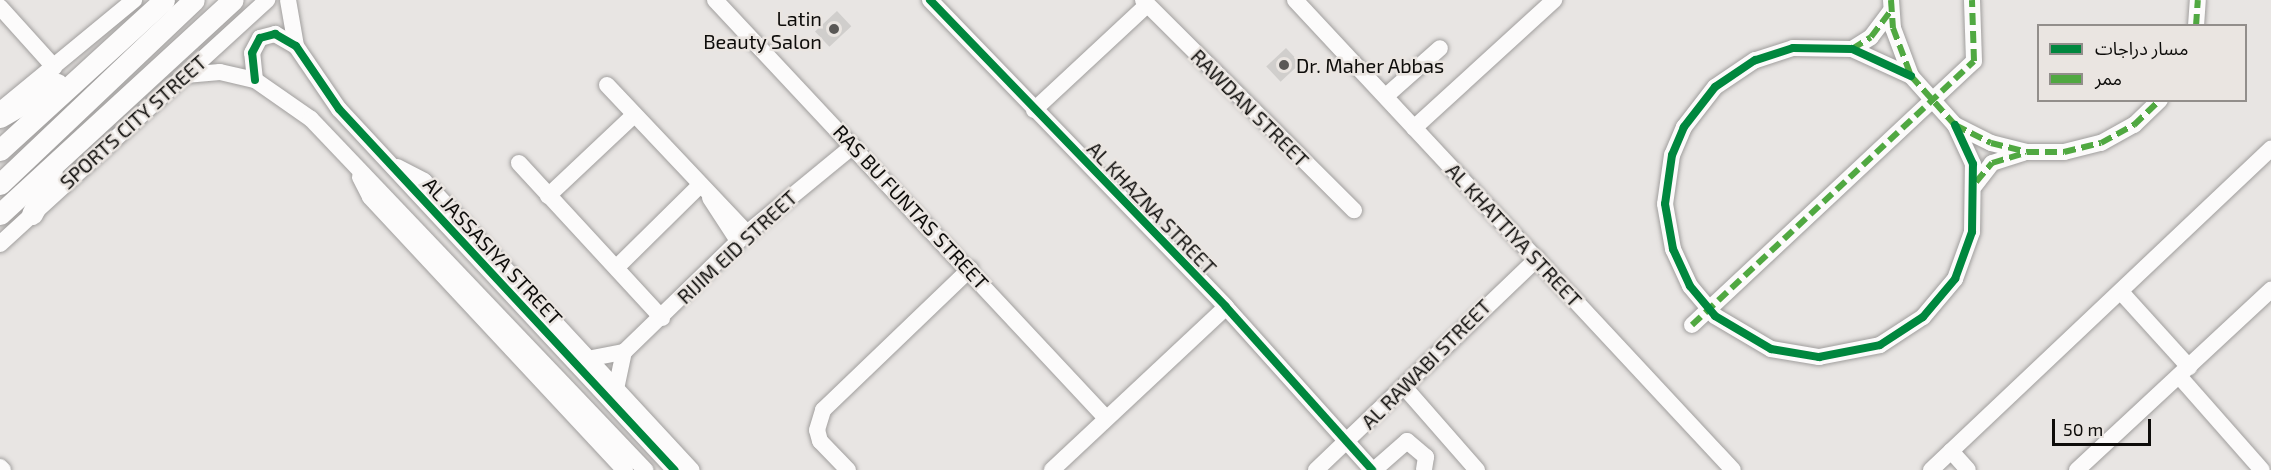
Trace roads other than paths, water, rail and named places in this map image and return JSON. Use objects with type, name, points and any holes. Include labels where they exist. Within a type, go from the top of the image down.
[{"type":"main road","points":[[0,150],[164,0]]},
{"type":"main road","points":[[0,184],[194,0]]},
{"type":"main road","name":"SPORTS CITY STREET","points":[[0,214],[75,142],[232,0]]},
{"type":"main road","points":[[0,117],[105,53]]},
{"type":"main road","points":[[32,214],[75,142]]},
{"type":"street","points":[[0,111],[134,0]]},
{"type":"street","name":"SPORTS CITY STREET","points":[[0,244],[267,0]]},
{"type":"street","points":[[288,0],[296,46]]},
{"type":"street","name":"AL KHAZNA STREET","points":[[930,0],[1226,307],[1373,470]]},
{"type":"street","name":"AL KHATTIYA STREET","points":[[1295,0],[1733,470]]},
{"type":"street","points":[[1414,128],[1554,0]]},
{"type":"street","points":[[1692,325],[1932,103],[1974,61],[1972,0]]},
{"type":"street","points":[[2196,24],[2198,0]]},
{"type":"street","name":"RAS BU FUNTAS STREET","points":[[719,1],[1105,417]]},
{"type":"street","name":"RAWDAN STREET","points":[[1034,110],[1145,2],[1354,210]]},
{"type":"street","points":[[1852,49],[1872,36],[1891,6]]},
{"type":"street","points":[[1891,6],[1911,76],[1932,103],[1955,125],[1992,143],[2027,152],[2064,152],[2101,142],[2134,125],[2158,102]]},
{"type":"street","points":[[0,7],[54,67]]},
{"type":"street","points":[[186,75],[220,72],[255,80],[252,53],[260,38],[275,34],[296,46]]},
{"type":"street","name":"AL JASSASIYA STREET","points":[[296,46],[339,109],[675,470]]},
{"type":"street","points":[[1386,96],[1440,48]]},
{"type":"street","points":[[1911,76],[1852,49],[1793,48],[1755,60],[1715,87],[1684,127],[1672,155],[1665,204],[1673,249],[1690,286],[1735,331],[1771,349],[1819,357],[1880,345],[1923,317],[1954,279],[1972,232],[1975,184],[1973,164],[1955,125]]},
{"type":"street","name":"AL JASSASIYA STREET","points":[[255,80],[311,120],[358,167],[630,461],[645,470]]},
{"type":"street","points":[[608,85],[742,237]]},
{"type":"street","points":[[548,196],[634,114]]},
{"type":"street","name":"RIJIM EID STREET","points":[[624,352],[662,318],[742,237],[853,146]]},
{"type":"street","points":[[1931,470],[2122,293],[2271,149]]},
{"type":"street","points":[[1975,184],[1992,163],[2027,152]]},
{"type":"street","points":[[519,164],[662,318]]},
{"type":"street","name":"AL JASSASIYA STREET","points":[[391,165],[424,181],[692,470]]},
{"type":"street","name":"AL JASSASIYA STREET","points":[[358,167],[370,197],[625,470]]},
{"type":"street","points":[[616,267],[699,186]]},
{"type":"street","name":"AL RAWABI STREET","points":[[1316,470],[1406,389],[1485,304],[1537,259]]},
{"type":"street","points":[[848,470],[820,441],[817,430],[823,410],[970,269]]},
{"type":"street","points":[[2077,470],[2271,290]]},
{"type":"street","points":[[2122,293],[2262,470]]},
{"type":"street","points":[[1052,470],[1105,417],[1226,307]]},
{"type":"street","points":[[587,359],[624,352],[616,389]]},
{"type":"street","points":[[1406,389],[1477,470]]},
{"type":"street","points":[[633,407],[641,434]]},
{"type":"street","points":[[1373,470],[1407,441],[1426,457],[1425,470]]},
{"type":"street","points":[[1951,452],[1968,470]]},
{"type":"place","name":"Latin Beauty Salon","points":[[834,29]]},
{"type":"place","name":"Dr. Maher Abbas","points":[[1284,65]]}]
